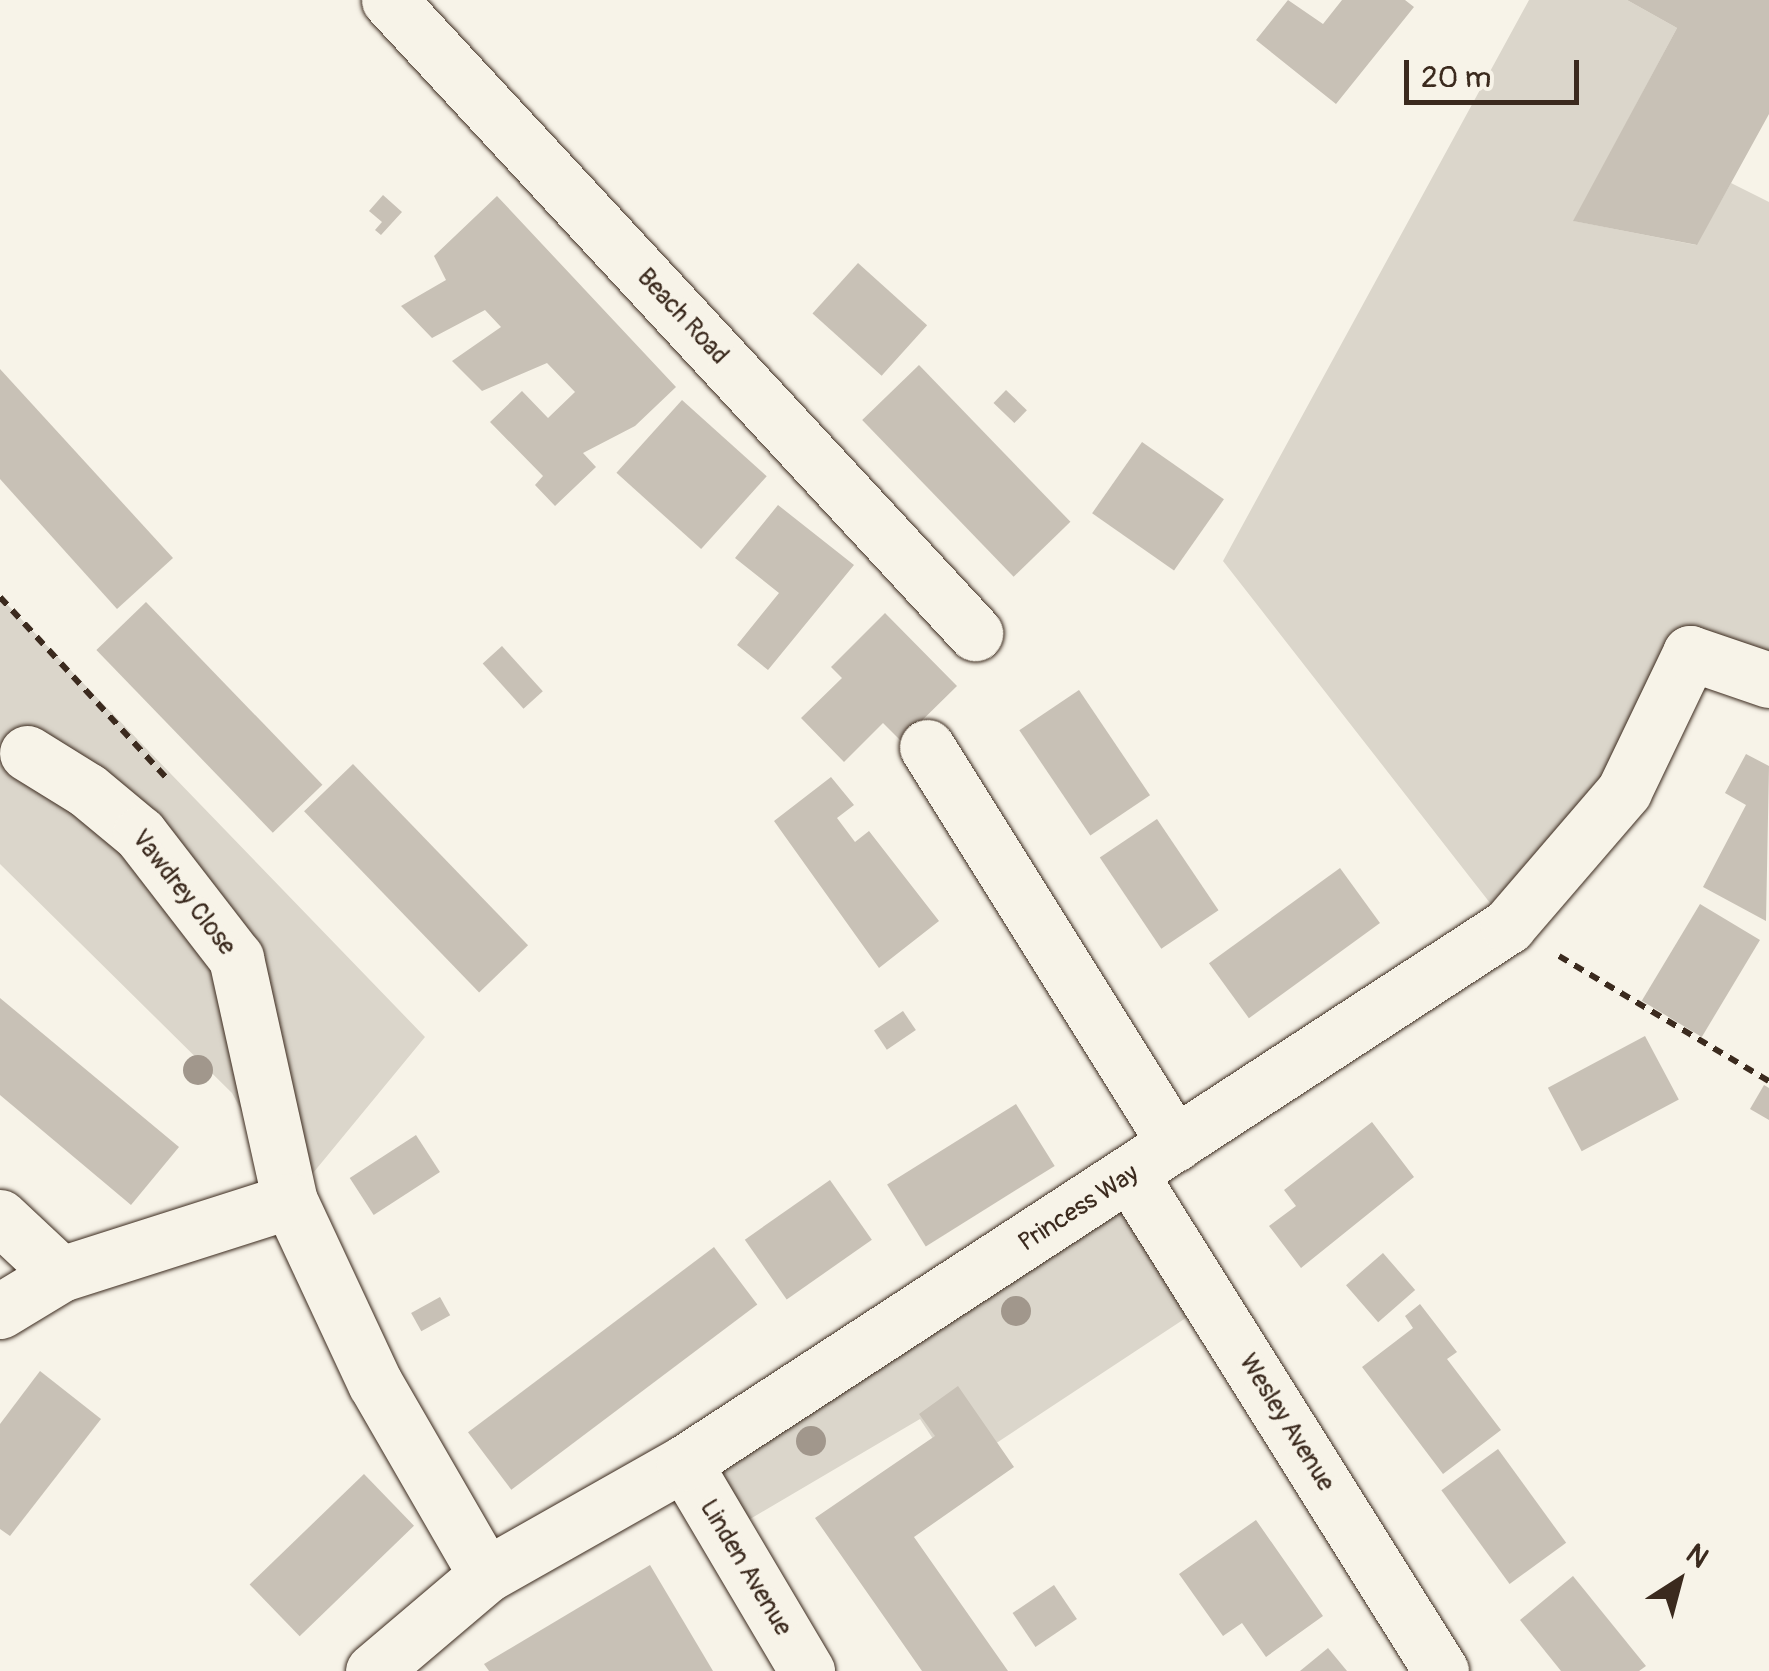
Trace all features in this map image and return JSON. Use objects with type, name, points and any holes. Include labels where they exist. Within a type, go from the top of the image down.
[{"type":"street","name":"Beach Road","points":[[389,0],[976,633]]},
{"type":"street","name":"Princess Way","points":[[373,1671],[486,1575],[684,1463],[1131,1176],[1508,926],[1624,791],[1690,653],[1769,680]]},
{"type":"street","points":[[928,747],[1175,1144]]},
{"type":"street","name":"Vawdrey Close","points":[[26,753],[87,790],[140,834],[236,958],[290,1201],[375,1384],[486,1575]]},
{"type":"street","name":"Wesley Avenue","points":[[1131,1176],[1441,1671]]},
{"type":"street","points":[[0,1311],[61,1274],[290,1201]]},
{"type":"street","points":[[0,1217],[61,1274]]},
{"type":"street","name":"Linden Avenue","points":[[684,1463],[807,1671]]},
{"type":"path","points":[[1508,926],[1769,1081]]},
{"type":"shaded area","points":[[1529,0],[1627,0],[1677,28],[1574,221],[1696,245],[1731,183],[1769,202],[1769,680],[1690,653],[1508,926],[1223,561]]},
{"type":"shaded area","points":[[0,597],[425,1037],[290,1201],[232,1093],[0,864]]},
{"type":"shaded area","points":[[1131,1176],[1210,1302],[954,1471],[920,1419],[723,1535],[684,1463]]},
{"type":"building","points":[[1288,0],[1323,24],[1342,0],[1405,0],[1414,7],[1336,104],[1256,40]]},
{"type":"building","points":[[1627,0],[1769,0],[1769,114],[1697,245],[1573,221],[1677,28]]},
{"type":"building","points":[[383,195],[402,212],[381,235],[375,230],[382,222],[369,211]]},
{"type":"building","points":[[497,196],[676,387],[635,426],[583,453],[596,467],[555,506],[535,485],[543,476],[490,422],[522,391],[548,418],[575,392],[547,363],[482,391],[452,361],[501,327],[485,310],[432,338],[401,306],[446,280],[434,256]]},
{"type":"building","points":[[858,263],[927,325],[882,376],[812,314]]},
{"type":"building","points":[[919,365],[1070,522],[1014,577],[862,420]]},
{"type":"building","points":[[0,369],[173,558],[117,609],[0,479]]},
{"type":"building","points":[[1006,390],[1027,410],[1014,423],[993,403]]},
{"type":"building","points":[[682,400],[767,476],[701,549],[616,473]]},
{"type":"building","points":[[1142,442],[1224,499],[1174,571],[1092,513]]},
{"type":"building","points":[[778,505],[854,565],[768,670],[737,645],[779,593],[735,558]]},
{"type":"building","points":[[146,602],[322,785],[273,833],[96,650]]},
{"type":"building","points":[[885,613],[957,686],[901,741],[883,723],[844,762],[801,718],[842,678],[831,667]]},
{"type":"building","points":[[502,646],[543,691],[523,709],[483,663]]},
{"type":"building","points":[[1079,690],[1150,795],[1090,836],[1019,730]]},
{"type":"building","points":[[1746,754],[1769,766],[1766,921],[1703,887],[1746,805],[1725,793]]},
{"type":"building","points":[[353,764],[528,945],[479,993],[304,811]]},
{"type":"building","points":[[831,777],[854,805],[837,818],[855,842],[869,831],[939,921],[879,968],[774,821]]},
{"type":"building","points":[[1157,819],[1219,910],[1161,949],[1100,858]]},
{"type":"building","points":[[1340,868],[1380,923],[1249,1018],[1209,963]]},
{"type":"building","points":[[1700,904],[1760,940],[1702,1037],[1642,1001]]},
{"type":"building","points":[[0,998],[179,1147],[131,1205],[0,1095]]},
{"type":"building","points":[[903,1011],[916,1030],[887,1050],[874,1031]]},
{"type":"building","points":[[1645,1036],[1679,1100],[1582,1151],[1548,1088]]},
{"type":"building","points":[[1764,1085],[1769,1088],[1769,1120],[1750,1109]]},
{"type":"building","points":[[1016,1104],[1055,1166],[926,1246],[887,1185]]},
{"type":"building","points":[[1372,1122],[1414,1177],[1301,1268],[1269,1226],[1296,1206],[1284,1190]]},
{"type":"building","points":[[416,1135],[440,1172],[374,1215],[350,1178]]},
{"type":"building","points":[[830,1180],[872,1240],[787,1299],[745,1240]]},
{"type":"building","points":[[714,1247],[757,1305],[511,1490],[468,1432]]},
{"type":"building","points":[[1383,1253],[1415,1290],[1378,1322],[1346,1285]]},
{"type":"building","points":[[440,1297],[450,1315],[421,1331],[411,1313]]},
{"type":"building","points":[[1420,1304],[1457,1352],[1447,1359],[1501,1430],[1443,1474],[1362,1367],[1413,1328],[1405,1316]]},
{"type":"building","points":[[40,1371],[101,1419],[10,1536],[0,1529],[0,1424]]},
{"type":"building","points":[[958,1386],[1014,1467],[914,1537],[1008,1671],[922,1671],[815,1518],[935,1436],[919,1414]]},
{"type":"building","points":[[1498,1449],[1566,1543],[1510,1584],[1441,1490]]},
{"type":"building","points":[[364,1474],[414,1526],[300,1636],[250,1584]]},
{"type":"building","points":[[1256,1520],[1323,1616],[1266,1657],[1242,1623],[1223,1636],[1179,1574]]},
{"type":"building","points":[[650,1565],[713,1671],[489,1671],[484,1664]]},
{"type":"building","points":[[1573,1576],[1646,1666],[1639,1671],[1561,1671],[1520,1620]]},
{"type":"building","points":[[1054,1585],[1077,1619],[1035,1647],[1013,1613]]},
{"type":"building","points":[[1328,1648],[1347,1671],[1300,1671]]}]
